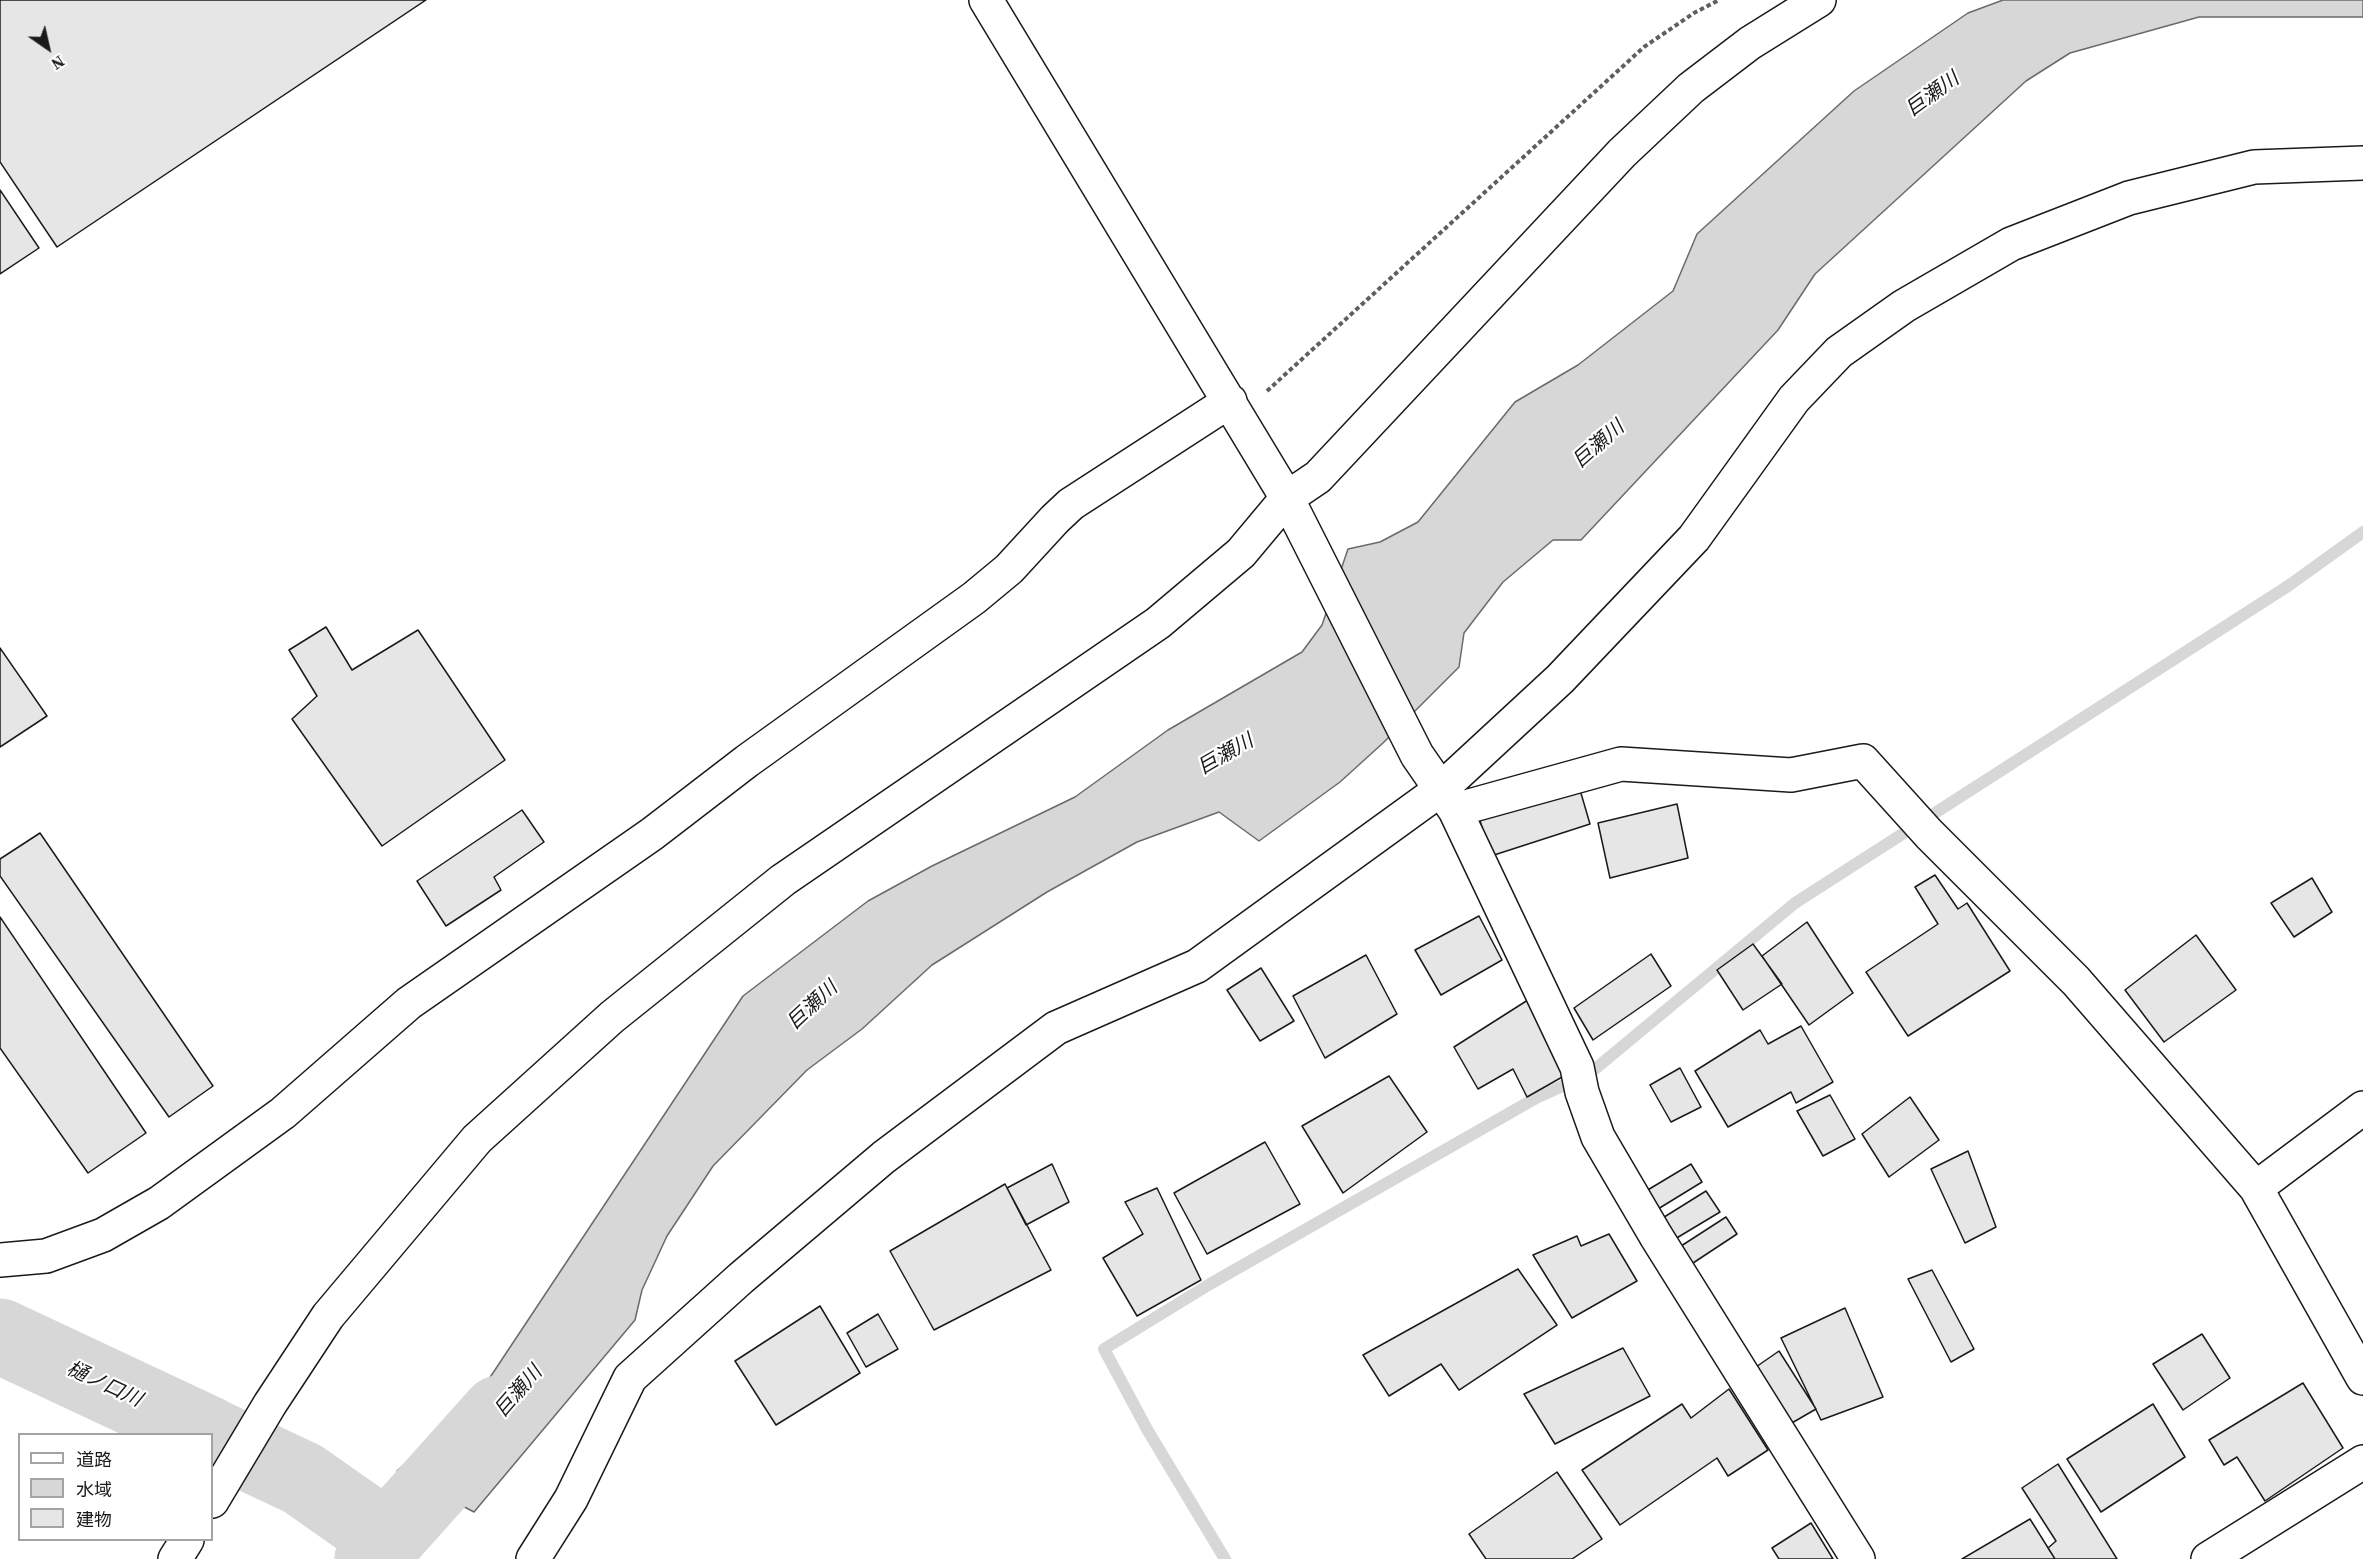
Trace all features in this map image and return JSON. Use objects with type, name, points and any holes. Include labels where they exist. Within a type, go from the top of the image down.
[{"type":"street","points":[[986,0],[1290,505],[1417,755],[1447,800],[1580,1080],[1598,1137],[1656,1236],[1858,1559]]},
{"type":"street","points":[[219,1489],[270,1404],[328,1316],[477,1139],[612,1017],[783,880],[1158,623],[1241,553],[1318,477],[1622,153],[1691,88],[1750,43],[1819,0]]},
{"type":"street","points":[[533,1559],[571,1499],[630,1378],[750,1270],[884,1157],[1056,1028],[1197,966],[1447,800],[1694,538],[1794,399],[1839,352],[1904,306],[2011,244],[2129,198],[2254,167],[2363,163]]},
{"type":"street","points":[[0,1260],[46,1256],[103,1235],[159,1203],[284,1113],[409,1003],[652,834],[747,760],[974,598],[1009,569],[1054,519],[1071,504],[1234,409]]},
{"type":"street","points":[[1447,800],[1621,764],[1791,775],[1863,761],[1920,824],[2076,981],[2256,1188],[2363,1378]]},
{"type":"street","points":[[2256,1188],[2363,1108]]},
{"type":"street","points":[[2208,1559],[2363,1462]]},
{"type":"street","points":[[175,1559],[186,1541]]},
{"type":"path","points":[[1234,409],[1644,46],[1694,13],[1719,0]]},
{"type":"water","points":[[2003,0],[2363,0],[2363,17],[2199,17],[2070,53],[2026,81],[1815,274],[1778,330],[1581,540],[1553,540],[1503,582],[1464,633],[1459,667],[1383,743],[1340,782],[1259,841],[1219,812],[1137,842],[1047,892],[932,965],[862,1029],[807,1070],[713,1166],[667,1236],[642,1290],[635,1320],[474,1512],[397,1471],[477,1397],[743,996],[868,901],[932,866],[1075,797],[1168,730],[1302,652],[1322,625],[1348,549],[1380,542],[1418,522],[1515,402],[1578,365],[1673,291],[1697,234],[1854,91],[1968,13]]},
{"type":"building","points":[[0,0],[426,0],[57,247],[0,162]]},
{"type":"building","points":[[0,190],[39,248],[0,274]]},
{"type":"building","points":[[326,627],[352,670],[418,630],[505,760],[382,846],[292,719],[317,696],[289,650]]},
{"type":"building","points":[[0,648],[47,716],[0,747]]},
{"type":"building","points":[[1578,783],[1590,824],[1491,856],[1477,811]]},
{"type":"building","points":[[1677,804],[1688,858],[1610,878],[1598,823]]},
{"type":"building","points":[[522,810],[544,842],[494,877],[501,890],[446,926],[417,881]]},
{"type":"building","points":[[40,833],[213,1086],[169,1117],[0,876],[0,859]]},
{"type":"building","points":[[1935,875],[1958,909],[1967,903],[2010,971],[1908,1036],[1866,972],[1938,924],[1915,887]]},
{"type":"building","points":[[2312,878],[2332,912],[2294,937],[2271,903]]},
{"type":"building","points":[[1479,916],[1502,960],[1441,995],[1415,950]]},
{"type":"building","points":[[0,917],[146,1133],[88,1173],[0,1048]]},
{"type":"building","points":[[1807,922],[1853,993],[1809,1025],[1762,956]]},
{"type":"building","points":[[2196,935],[2236,990],[2164,1042],[2125,990]]},
{"type":"building","points":[[1753,944],[1782,984],[1743,1010],[1717,970]]},
{"type":"building","points":[[1651,954],[1671,986],[1593,1040],[1574,1008]]},
{"type":"building","points":[[1366,955],[1397,1014],[1325,1058],[1293,996]]},
{"type":"building","points":[[1261,968],[1294,1021],[1260,1041],[1227,990]]},
{"type":"building","points":[[1531,998],[1571,1072],[1527,1097],[1513,1069],[1478,1089],[1454,1047]]},
{"type":"building","points":[[1801,1026],[1833,1082],[1796,1103],[1791,1092],[1728,1127],[1695,1071],[1760,1030],[1768,1044]]},
{"type":"building","points":[[1680,1068],[1701,1107],[1671,1122],[1650,1085]]},
{"type":"building","points":[[1389,1076],[1427,1132],[1343,1193],[1302,1126]]},
{"type":"building","points":[[1830,1095],[1855,1139],[1823,1156],[1797,1111]]},
{"type":"building","points":[[1910,1097],[1939,1140],[1889,1177],[1862,1134]]},
{"type":"building","points":[[1265,1142],[1300,1204],[1207,1254],[1174,1193]]},
{"type":"building","points":[[1968,1151],[1996,1227],[1965,1243],[1931,1169]]},
{"type":"building","points":[[1052,1164],[1069,1202],[1026,1225],[1007,1188]]},
{"type":"building","points":[[1691,1164],[1702,1182],[1658,1209],[1646,1191]]},
{"type":"building","points":[[1005,1184],[1051,1270],[934,1330],[890,1251]]},
{"type":"building","points":[[1157,1188],[1201,1280],[1137,1316],[1103,1258],[1143,1234],[1125,1202]]},
{"type":"building","points":[[1706,1191],[1720,1212],[1675,1239],[1661,1219]]},
{"type":"building","points":[[1726,1217],[1737,1234],[1690,1265],[1678,1248]]},
{"type":"building","points":[[1609,1234],[1637,1281],[1572,1318],[1533,1255],[1577,1236],[1581,1246]]},
{"type":"building","points":[[1518,1269],[1557,1325],[1459,1390],[1441,1364],[1389,1396],[1363,1355]]},
{"type":"building","points":[[1932,1270],[1974,1349],[1951,1362],[1908,1279]]},
{"type":"building","points":[[820,1306],[860,1373],[776,1425],[735,1361]]},
{"type":"building","points":[[1845,1308],[1883,1397],[1821,1420],[1781,1338]]},
{"type":"building","points":[[878,1314],[898,1349],[866,1367],[847,1333]]},
{"type":"building","points":[[2202,1334],[2230,1378],[2183,1410],[2153,1364]]},
{"type":"building","points":[[1623,1348],[1650,1396],[1555,1444],[1524,1394]]},
{"type":"building","points":[[1779,1351],[1816,1409],[1778,1431],[1743,1376]]},
{"type":"building","points":[[2303,1383],[2343,1448],[2265,1501],[2237,1457],[2224,1465],[2209,1440]]},
{"type":"building","points":[[1729,1389],[1768,1450],[1728,1476],[1717,1458],[1620,1525],[1582,1470],[1682,1404],[1691,1418]]},
{"type":"building","points":[[2153,1404],[2185,1457],[2101,1512],[2067,1459]]},
{"type":"building","points":[[2058,1464],[2117,1559],[2055,1559],[2048,1548],[2056,1541],[2022,1488]]},
{"type":"building","points":[[1557,1472],[1602,1539],[1572,1559],[1486,1559],[1469,1534]]},
{"type":"building","points":[[2030,1519],[2055,1559],[1962,1559]]},
{"type":"building","points":[[1811,1523],[1833,1559],[1779,1559],[1772,1548]]},
{"type":"waterway","points":[[1225,1559],[1148,1431],[1104,1349],[1210,1284],[1536,1098],[1589,1074],[1795,903],[2288,586],[2363,532]]},
{"type":"waterway","name":"樋ノ口川","points":[[0,1336],[207,1433]]},
{"type":"waterway","name":"巨瀬川","points":[[372,1559],[387,1538],[499,1413]]},
{"type":"waterway","name":"樋ノ口川","points":[[213,1436],[303,1479],[387,1538]]}]
